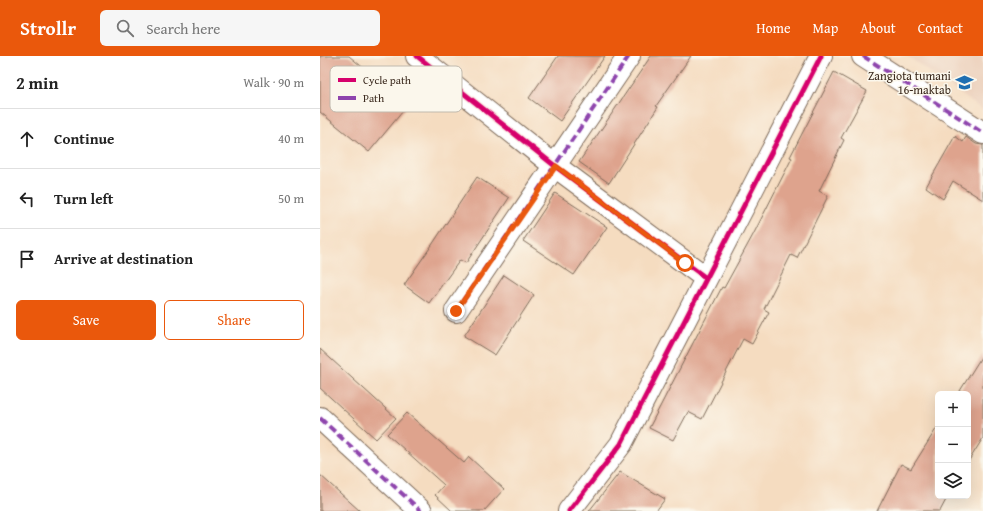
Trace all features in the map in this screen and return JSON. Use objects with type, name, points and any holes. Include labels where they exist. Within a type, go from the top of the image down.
[{"type":"street","points":[[417,56],[430,66]]},
{"type":"street","points":[[456,311],[556,166],[629,56]]},
{"type":"street","points":[[569,511],[621,444],[821,56]]},
{"type":"street","points":[[863,56],[983,133]]},
{"type":"street","points":[[462,92],[556,166],[706,278]]},
{"type":"street","points":[[320,418],[420,511]]},
{"type":"shaded area","name":"Zangiota tumani 16-maktab","points":[[907,56],[983,56],[983,110]]},
{"type":"building","points":[[320,56],[349,56],[361,66],[330,66],[330,112],[402,112],[369,152],[320,112]]},
{"type":"building","points":[[558,56],[605,56],[560,121],[529,98]]},
{"type":"building","points":[[651,56],[691,56],[656,106],[658,107],[609,183],[579,162]]},
{"type":"building","points":[[834,72],[867,91],[841,138],[844,140],[819,191],[828,196],[797,258],[791,255],[764,309],[769,312],[752,344],[743,339],[702,419],[688,412],[673,440],[649,428],[722,287],[724,288],[753,235],[792,158],[790,157]]},
{"type":"building","points":[[955,136],[963,142],[966,137],[976,144],[983,145],[983,200],[953,181],[943,199],[926,187]]},
{"type":"building","points":[[477,177],[509,198],[466,263],[460,260],[429,303],[404,285]]},
{"type":"building","points":[[555,193],[607,227],[574,275],[523,241]]},
{"type":"building","points":[[504,275],[534,295],[495,355],[464,336]]},
{"type":"building","points":[[320,349],[396,418],[376,439],[320,388]]},
{"type":"building","points":[[983,354],[983,438],[971,457],[971,391],[960,391]]},
{"type":"building","points":[[407,413],[464,463],[469,457],[504,489],[484,511],[452,511],[435,495],[444,485],[387,434]]},
{"type":"building","points":[[935,431],[935,499],[946,499],[940,511],[877,511],[901,464],[911,469]]},
{"type":"building","points":[[620,472],[665,499],[656,511],[589,511]]},
{"type":"building","points":[[320,475],[360,511],[320,511]]},
{"type":"marked path","points":[[456,311],[629,56]]},
{"type":"marked path","points":[[863,56],[983,133]]},
{"type":"marked path","points":[[320,418],[421,511]]},
{"type":"cycle path","points":[[417,56],[430,66]]},
{"type":"cycle path","points":[[569,511],[621,444],[821,56]]},
{"type":"cycle path","points":[[462,92],[555,166],[706,278]]},
{"type":"place","name":"Zangiota tumani 16-maktab","points":[[964,83]]},
{"type":"route","points":[[456,311],[556,166],[685,263]]}]
